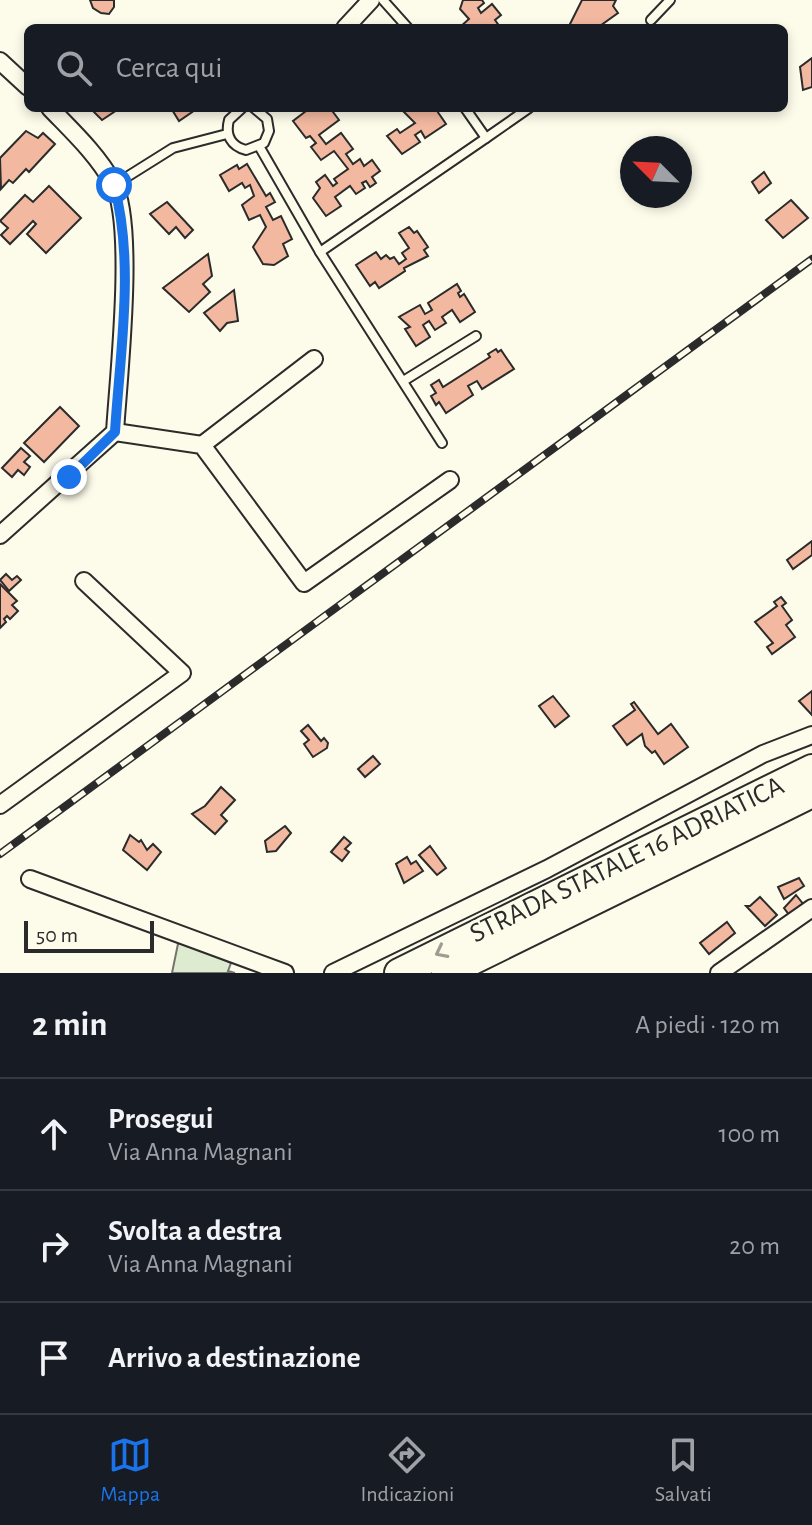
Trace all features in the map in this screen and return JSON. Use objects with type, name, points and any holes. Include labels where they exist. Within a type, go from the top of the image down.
[{"type":"highway","name":"STRADA STATALE 16 ADRIATICA","points":[[399,973],[812,769]]},
{"type":"highway","name":"STRADA STATALE 16 ADRIATICA","points":[[446,973],[812,793]]},
{"type":"street","points":[[349,24],[371,0]]},
{"type":"street","points":[[0,61],[24,83]]},
{"type":"street","points":[[0,535],[115,432],[124,255],[121,209],[114,185],[90,151],[54,112]]},
{"type":"street","points":[[202,445],[314,359]]},
{"type":"street","points":[[115,432],[202,445],[304,583],[450,480]]},
{"type":"street","points":[[0,805],[182,673],[84,581]]},
{"type":"street","points":[[333,973],[547,869],[763,754],[812,735]]},
{"type":"street","points":[[30,879],[285,973]]},
{"type":"street","points":[[719,973],[812,908]]},
{"type":"lane","points":[[383,0],[404,24]]},
{"type":"lane","points":[[651,20],[670,0]]},
{"type":"lane","points":[[227,134],[229,120],[238,112]]},
{"type":"lane","points":[[227,134],[240,148],[259,146],[267,137],[269,125],[260,112]]},
{"type":"lane","points":[[468,112],[486,138]]},
{"type":"lane","points":[[320,252],[523,112]]},
{"type":"lane","points":[[114,185],[173,148],[227,134]]},
{"type":"lane","points":[[259,146],[320,252],[405,380],[442,443]]},
{"type":"lane","points":[[405,380],[476,336]]},
{"type":"green space","points":[[179,939],[231,963],[228,971],[235,973],[172,973]]},
{"type":"building","points":[[90,0],[114,0],[114,7],[109,14],[101,13],[93,8]]},
{"type":"building","points":[[463,0],[482,0],[484,3],[478,8],[481,13],[492,4],[501,15],[495,20],[498,24],[463,24],[469,19],[460,9]]},
{"type":"building","points":[[582,0],[616,0],[613,6],[618,13],[603,24],[570,24]]},
{"type":"building","points":[[812,58],[812,87],[803,90],[800,67]]},
{"type":"building","points":[[94,112],[114,112],[102,120]]},
{"type":"building","points":[[173,112],[192,112],[179,121]]},
{"type":"building","points":[[305,112],[333,112],[339,120],[319,135],[326,144],[341,133],[353,149],[346,154],[353,164],[360,159],[364,166],[372,160],[380,171],[372,177],[376,183],[370,187],[366,181],[362,183],[365,188],[356,194],[350,186],[335,197],[341,206],[326,216],[313,198],[320,188],[316,182],[325,175],[333,186],[337,183],[334,179],[348,169],[334,151],[321,160],[311,147],[316,143],[310,136],[306,138],[293,121]]},
{"type":"building","points":[[404,112],[438,112],[446,124],[425,138],[421,131],[415,135],[420,142],[402,154],[387,136],[397,129],[400,133],[415,123]]},
{"type":"building","points":[[26,131],[38,138],[43,133],[55,144],[29,172],[26,169],[13,183],[9,180],[1,189],[0,158]]},
{"type":"building","points":[[247,164],[266,196],[270,193],[275,202],[266,207],[273,220],[281,216],[292,239],[283,244],[288,256],[274,265],[263,264],[253,247],[266,227],[260,215],[249,220],[242,205],[254,196],[250,185],[245,188],[242,183],[229,191],[220,175],[237,165],[239,169]]},
{"type":"building","points":[[764,172],[771,183],[759,193],[752,182]]},
{"type":"building","points":[[49,186],[81,218],[46,253],[27,234],[36,224],[33,221],[10,244],[1,235],[8,228],[0,221],[25,195],[33,202]]},
{"type":"building","points":[[791,200],[808,218],[783,238],[766,220]]},
{"type":"building","points":[[167,202],[193,230],[185,238],[176,227],[169,234],[150,214]]},
{"type":"building","points":[[409,227],[414,233],[417,231],[428,247],[424,250],[428,256],[404,268],[405,271],[379,288],[375,282],[370,286],[356,265],[376,252],[381,259],[386,255],[390,259],[394,257],[399,264],[406,259],[402,253],[409,248],[399,233]]},
{"type":"building","points":[[208,254],[212,276],[203,284],[210,292],[189,312],[163,288]]},
{"type":"building","points":[[457,284],[460,297],[464,294],[475,312],[460,322],[452,310],[442,317],[446,323],[435,330],[429,321],[423,325],[430,337],[416,346],[405,329],[410,327],[399,317],[420,305],[425,314],[432,310],[428,303]]},
{"type":"building","points":[[234,290],[238,321],[227,323],[220,331],[204,313]]},
{"type":"building","points":[[496,349],[498,352],[501,350],[514,369],[482,389],[477,381],[468,386],[473,395],[446,413],[439,402],[436,405],[431,396],[436,393],[431,385],[439,380],[443,387],[490,357],[488,354]]},
{"type":"building","points":[[60,407],[79,426],[44,462],[24,443]]},
{"type":"building","points":[[21,448],[30,456],[24,462],[30,467],[24,475],[18,470],[12,477],[2,468]]},
{"type":"building","points":[[812,541],[812,555],[793,569],[787,560]]},
{"type":"building","points":[[6,574],[12,580],[17,576],[21,580],[9,591],[0,580]]},
{"type":"building","points":[[0,584],[17,601],[12,605],[18,611],[10,619],[7,616],[0,628]]},
{"type":"building","points":[[781,597],[786,603],[782,606],[792,620],[786,625],[795,637],[772,654],[767,647],[773,643],[755,622],[777,606],[774,602]]},
{"type":"building","points":[[812,691],[812,715],[799,701]]},
{"type":"building","points":[[553,696],[569,716],[555,727],[539,706]]},
{"type":"building","points":[[634,702],[658,734],[671,724],[688,747],[664,764],[655,751],[652,753],[645,746],[642,734],[627,745],[613,726],[635,710],[631,704]]},
{"type":"building","points":[[308,725],[321,741],[324,738],[328,743],[327,748],[313,757],[304,744],[309,740],[301,731]]},
{"type":"building","points":[[373,756],[380,764],[365,777],[358,769]]},
{"type":"building","points":[[221,787],[235,800],[221,815],[227,821],[215,834],[192,814],[205,806]]},
{"type":"building","points":[[285,826],[291,833],[276,851],[267,852],[265,841]]},
{"type":"building","points":[[130,835],[139,842],[141,840],[147,850],[153,844],[161,852],[147,870],[123,850]]},
{"type":"building","points":[[344,837],[351,843],[345,849],[349,852],[342,861],[331,852]]},
{"type":"building","points":[[430,846],[446,868],[437,875],[419,855]]},
{"type":"building","points":[[407,857],[411,864],[416,861],[423,871],[404,883],[396,864]]},
{"type":"building","points":[[799,878],[804,886],[784,899],[778,887]]},
{"type":"building","points":[[796,895],[804,905],[790,916],[784,908]]},
{"type":"building","points":[[760,897],[777,915],[765,926],[746,906]]},
{"type":"building","points":[[727,922],[735,933],[709,954],[700,943]]},
{"type":"railway","points":[[0,854],[812,259]]},
{"type":"route","points":[[69,477],[115,432],[124,255],[121,209],[114,185]]}]
